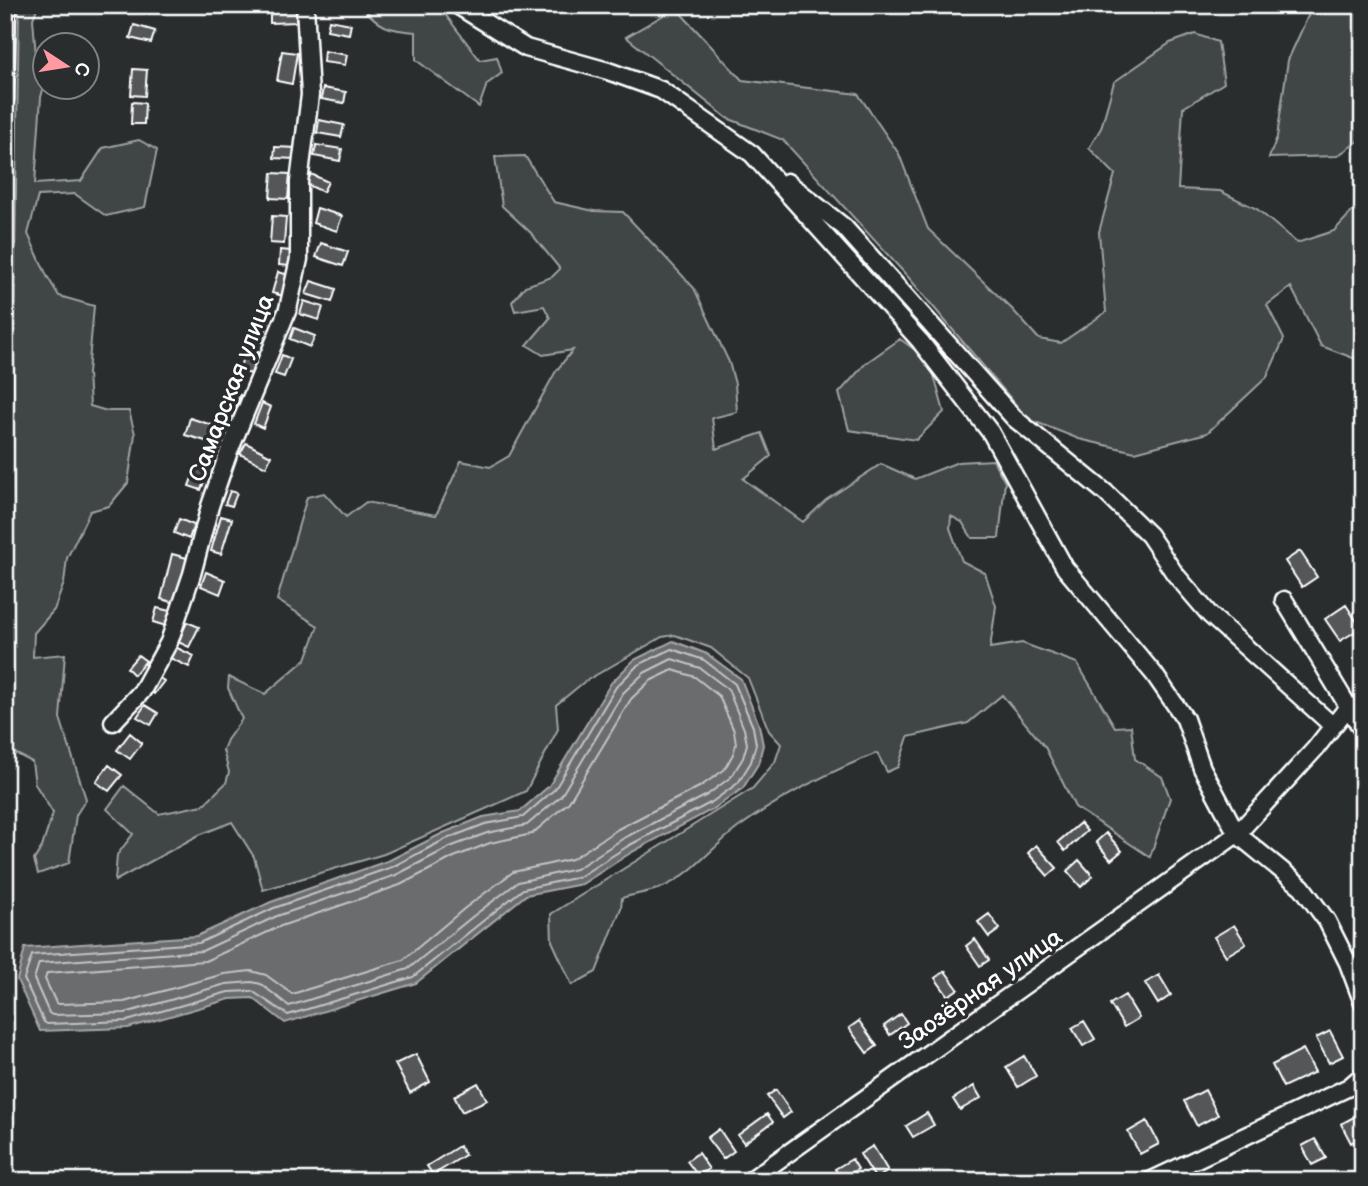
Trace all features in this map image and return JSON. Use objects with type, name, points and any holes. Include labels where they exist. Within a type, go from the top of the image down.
[{"type":"street","points":[[5,100],[7,5]]},
{"type":"street","name":"Самарская улица","points":[[113,722],[142,691],[169,642],[192,574],[210,506],[288,309],[299,259],[299,182],[310,95],[305,5]]},
{"type":"street","points":[[457,5],[526,48],[608,71],[661,90],[752,154],[844,227],[1014,418],[1106,493],[1132,518],[1149,535],[1175,574],[1210,615],[1333,726]]},
{"type":"street","points":[[752,154],[920,341],[991,433],[1065,568],[1154,674],[1185,719],[1202,768],[1237,834],[1302,887],[1327,921],[1349,963],[1363,1003]]},
{"type":"street","points":[[1284,600],[1363,731]]},
{"type":"street","name":"Заозёрная улица","points":[[749,1181],[1237,834],[1315,749],[1348,707]]},
{"type":"street","points":[[1150,1181],[1349,1087],[1363,1075]]},
{"type":"shaded area","points":[[19,5],[38,5],[32,32],[32,102],[41,102],[35,184],[81,181],[103,148],[139,140],[157,150],[145,207],[106,216],[75,194],[38,196],[28,234],[59,296],[94,306],[88,373],[90,406],[107,411],[129,411],[135,434],[128,483],[109,506],[90,511],[67,558],[64,583],[54,610],[34,633],[33,657],[65,654],[60,718],[86,799],[76,815],[69,863],[38,874],[34,860],[42,847],[53,813],[35,784],[32,762],[7,749]]},
{"type":"shaded area","points":[[361,5],[438,5],[480,60],[497,57],[502,73],[487,84],[479,107],[416,60],[416,32],[385,26]]},
{"type":"shaded area","points":[[1313,5],[1363,5],[1363,138],[1337,156],[1269,158],[1277,137],[1288,60]]},
{"type":"shaded area","points":[[676,8],[742,80],[858,94],[899,154],[928,229],[1012,309],[1039,339],[1061,343],[1106,312],[1099,232],[1115,174],[1089,148],[1101,128],[1114,82],[1170,43],[1195,34],[1218,42],[1224,83],[1183,108],[1178,189],[1220,191],[1257,209],[1297,243],[1334,231],[1363,200],[1363,351],[1356,359],[1321,346],[1291,287],[1267,305],[1284,339],[1267,377],[1207,433],[1135,452],[1079,439],[1028,419],[909,278],[783,140],[727,118],[626,37]]},
{"type":"shaded area","points":[[525,156],[554,202],[594,211],[623,212],[694,288],[729,362],[735,384],[737,412],[712,418],[716,449],[762,433],[771,456],[743,479],[803,522],[826,500],[881,464],[915,479],[958,462],[993,460],[1005,482],[999,538],[972,538],[962,522],[951,516],[950,528],[962,561],[985,573],[996,606],[990,648],[1022,643],[1077,663],[1115,727],[1131,726],[1135,759],[1162,777],[1170,798],[1150,857],[1075,807],[1045,747],[1002,695],[968,723],[908,737],[898,767],[887,772],[877,753],[841,768],[789,795],[739,827],[674,881],[658,889],[622,898],[621,908],[596,972],[572,985],[552,941],[551,914],[753,788],[775,762],[781,744],[769,731],[748,678],[711,648],[675,635],[662,637],[584,682],[556,705],[558,729],[526,791],[384,854],[263,890],[254,857],[232,822],[199,835],[115,881],[117,855],[133,834],[107,809],[124,786],[159,814],[203,805],[226,783],[229,772],[223,750],[242,719],[228,688],[229,677],[265,694],[306,659],[318,626],[277,600],[307,497],[324,493],[346,517],[366,502],[436,515],[461,461],[490,467],[509,456],[556,371],[573,350],[543,355],[527,345],[550,318],[544,306],[515,311],[512,302],[525,286],[552,277],[560,269],[531,233],[502,206],[495,157]]},
{"type":"shaded area","points":[[900,339],[930,361],[944,412],[916,440],[849,430],[839,393],[866,363]]},
{"type":"water","points":[[673,641],[707,654],[741,679],[759,725],[763,745],[758,764],[743,788],[715,808],[632,852],[582,884],[526,895],[416,983],[285,1023],[253,998],[230,999],[128,1028],[40,1031],[17,980],[25,948],[197,936],[271,902],[390,860],[443,833],[483,817],[520,811],[549,786],[611,683],[634,660]]},
{"type":"building","points":[[270,11],[296,11],[296,22],[270,23]]},
{"type":"building","points":[[329,20],[351,24],[349,34],[327,30]]},
{"type":"building","points":[[134,25],[155,31],[151,43],[130,38]]},
{"type":"building","points":[[282,51],[297,53],[292,84],[277,81]]},
{"type":"building","points":[[324,51],[347,55],[345,65],[323,62]]},
{"type":"building","points":[[133,69],[147,70],[145,96],[131,95]]},
{"type":"building","points":[[323,88],[346,92],[344,103],[321,99]]},
{"type":"building","points":[[132,102],[145,103],[144,124],[131,124]]},
{"type":"building","points":[[319,120],[344,125],[341,137],[317,133]]},
{"type":"building","points":[[316,145],[342,149],[340,161],[314,156]]},
{"type":"building","points":[[275,147],[297,148],[296,159],[274,158]]},
{"type":"building","points":[[272,173],[290,174],[288,199],[270,198]]},
{"type":"building","points":[[311,174],[328,182],[323,192],[306,184]]},
{"type":"building","points":[[317,208],[342,216],[337,231],[313,223]]},
{"type":"building","points":[[272,216],[286,217],[284,244],[270,243]]},
{"type":"building","points":[[321,243],[348,252],[343,266],[316,257]]},
{"type":"building","points":[[280,250],[291,251],[290,266],[279,265]]},
{"type":"building","points":[[278,272],[289,275],[283,296],[272,293]]},
{"type":"building","points":[[311,281],[336,289],[332,302],[306,294]]},
{"type":"building","points":[[304,301],[323,307],[319,320],[300,314]]},
{"type":"building","points":[[257,317],[269,320],[262,342],[250,338]]},
{"type":"building","points":[[294,328],[315,336],[310,347],[290,339]]},
{"type":"building","points":[[246,348],[258,352],[251,374],[239,370]]},
{"type":"building","points":[[282,355],[291,359],[284,377],[275,374]]},
{"type":"building","points":[[228,390],[240,395],[234,413],[222,409]]},
{"type":"building","points":[[262,403],[271,407],[263,428],[254,424]]},
{"type":"building","points":[[190,418],[221,428],[216,444],[185,435]]},
{"type":"building","points":[[246,443],[271,456],[266,467],[240,454]]},
{"type":"building","points":[[196,467],[208,471],[201,490],[189,486]]},
{"type":"building","points":[[230,491],[237,493],[232,506],[225,504]]},
{"type":"building","points":[[221,516],[232,519],[221,554],[211,551]]},
{"type":"building","points":[[179,519],[194,525],[189,539],[174,533]]},
{"type":"building","points":[[1300,551],[1317,577],[1302,587],[1285,561]]},
{"type":"building","points":[[172,554],[187,558],[176,603],[161,599]]},
{"type":"building","points":[[206,572],[225,580],[220,594],[201,586]]},
{"type":"building","points":[[1346,605],[1361,628],[1340,641],[1325,619]]},
{"type":"building","points":[[157,608],[170,611],[166,626],[153,622]]},
{"type":"building","points":[[187,622],[199,627],[189,647],[178,642]]},
{"type":"building","points":[[175,647],[194,656],[189,667],[170,658]]},
{"type":"building","points":[[138,655],[146,661],[134,675],[127,668]]},
{"type":"building","points":[[158,677],[164,681],[154,694],[148,690]]},
{"type":"building","points":[[145,705],[158,713],[151,725],[137,717]]},
{"type":"building","points":[[130,733],[142,743],[130,759],[117,750]]},
{"type":"building","points":[[109,765],[122,775],[109,791],[96,782]]},
{"type":"building","points":[[1080,823],[1087,831],[1065,851],[1058,842]]},
{"type":"building","points":[[1106,833],[1122,851],[1111,860],[1096,842]]},
{"type":"building","points":[[1036,845],[1057,868],[1048,876],[1028,853]]},
{"type":"building","points":[[1079,860],[1093,876],[1081,887],[1067,871]]},
{"type":"building","points":[[989,914],[1000,929],[989,937],[978,922]]},
{"type":"building","points":[[1234,925],[1246,944],[1226,956],[1214,937]]},
{"type":"building","points":[[975,939],[989,960],[980,966],[966,946]]},
{"type":"building","points":[[945,971],[958,989],[948,996],[935,978]]},
{"type":"building","points":[[1159,975],[1171,995],[1158,1004],[1145,983]]},
{"type":"building","points":[[1125,995],[1139,1018],[1124,1027],[1110,1004]]},
{"type":"building","points":[[901,1014],[907,1023],[890,1035],[884,1026]]},
{"type":"building","points":[[859,1021],[877,1046],[867,1053],[849,1028]]},
{"type":"building","points":[[1084,1021],[1095,1039],[1083,1046],[1072,1028]]},
{"type":"building","points":[[1330,1031],[1343,1056],[1329,1063],[1316,1038]]},
{"type":"building","points":[[1303,1049],[1315,1072],[1283,1087],[1272,1065]]},
{"type":"building","points":[[416,1054],[430,1082],[410,1093],[395,1064]]},
{"type":"building","points":[[1024,1056],[1036,1076],[1018,1087],[1006,1067]]},
{"type":"building","points":[[478,1083],[487,1100],[462,1112],[454,1096]]},
{"type":"building","points":[[974,1086],[981,1098],[960,1110],[953,1099]]},
{"type":"building","points":[[776,1090],[791,1112],[783,1118],[767,1096]]},
{"type":"building","points":[[1205,1090],[1218,1115],[1197,1126],[1184,1101]]},
{"type":"building","points":[[927,1113],[934,1125],[913,1137],[906,1126]]},
{"type":"building","points":[[1361,1113],[1363,1137],[1351,1143],[1341,1124]]},
{"type":"building","points":[[767,1114],[773,1122],[744,1143],[738,1135]]},
{"type":"building","points":[[1147,1121],[1159,1144],[1140,1154],[1128,1132]]},
{"type":"building","points":[[719,1129],[734,1151],[723,1159],[707,1138]]},
{"type":"building","points":[[1315,1139],[1326,1158],[1312,1165],[1302,1146]]},
{"type":"building","points":[[459,1146],[465,1155],[433,1175],[427,1166]]},
{"type":"building","points":[[873,1146],[888,1171],[876,1179],[860,1154]]},
{"type":"building","points":[[698,1153],[709,1169],[698,1176],[687,1161]]},
{"type":"building","points":[[852,1159],[858,1169],[841,1179],[835,1169]]},
{"type":"building","points":[[1247,1171],[1252,1181],[1228,1181]]}]
